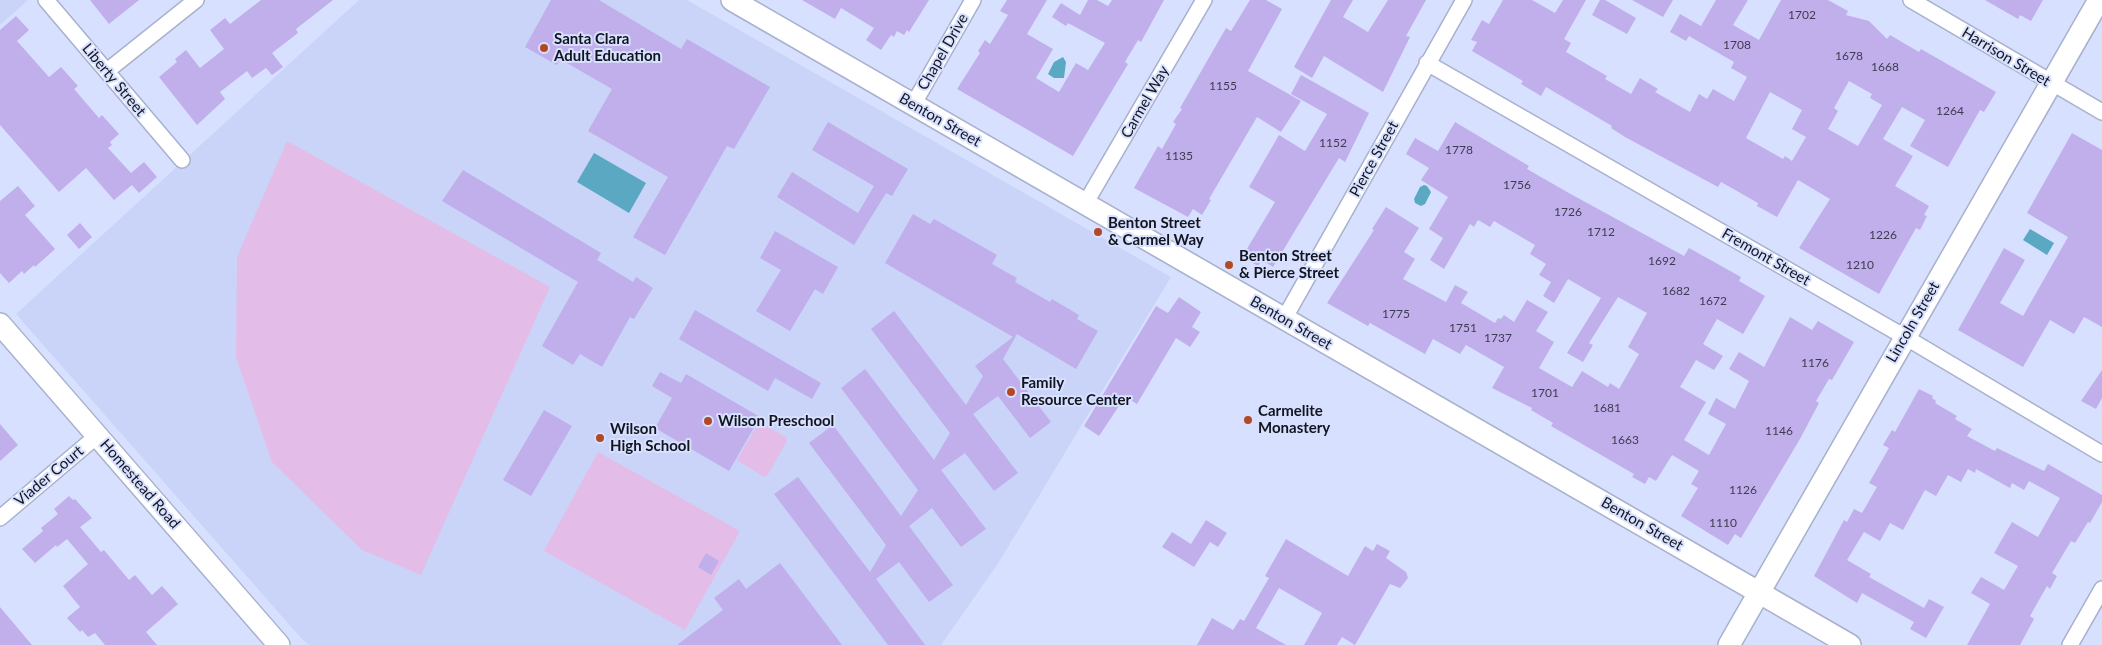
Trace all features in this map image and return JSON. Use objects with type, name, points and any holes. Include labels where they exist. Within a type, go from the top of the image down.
[{"type":"main road","name":"Benton Street","points":[[732,0],[1850,645]]},
{"type":"main road","name":"Lincoln Street","points":[[1729,645],[1904,336],[2052,84],[2099,0]]},
{"type":"main road","name":"Homestead Road","points":[[0,324],[279,645]]},
{"type":"street","name":"Liberty Street","points":[[46,0],[182,160]]},
{"type":"street","points":[[107,71],[196,0]]},
{"type":"street","name":"Chapel Drive","points":[[913,105],[973,0]]},
{"type":"street","name":"Carmel Way","points":[[1085,204],[1204,0]]},
{"type":"street","name":"Pierce Street","points":[[1284,318],[1464,0]]},
{"type":"street","name":"Harrison Street","points":[[1911,0],[2102,112]]},
{"type":"street","name":"Fremont Street","points":[[1427,63],[1904,336],[2102,454]]},
{"type":"street","name":"Viader Court","points":[[0,518],[98,435]]},
{"type":"street","points":[[2070,645],[2102,589]]},
{"type":"shaded area","points":[[0,0],[28,0],[0,25]]},
{"type":"shaded area","name":"Wilson High School","points":[[359,0],[687,0],[1171,277],[999,562],[941,645],[309,645],[301,638],[16,314]]},
{"type":"shaded area","points":[[1063,57],[1066,62],[1064,78],[1054,78],[1048,74],[1054,62]]},
{"type":"shaded area","points":[[287,141],[550,287],[421,575],[362,550],[272,462],[236,357],[237,257]]},
{"type":"shaded area","points":[[594,153],[646,183],[629,213],[577,182]]},
{"type":"shaded area","points":[[1424,185],[1431,192],[1425,204],[1421,206],[1415,203],[1414,199],[1420,187]]},
{"type":"shaded area","points":[[2030,229],[2054,243],[2047,255],[2023,240]]},
{"type":"shaded area","points":[[761,423],[786,437],[787,441],[767,476],[764,477],[737,460],[758,424]]},
{"type":"shaded area","points":[[598,452],[740,531],[685,630],[544,551]]},
{"type":"building","points":[[90,0],[139,0],[109,24]]},
{"type":"building","points":[[261,0],[333,0],[296,29],[298,33],[272,53],[283,67],[272,75],[266,68],[252,78],[247,71],[220,92],[225,99],[197,125],[159,77],[177,62],[175,59],[186,50],[200,68],[224,49],[210,30],[225,18],[230,24]]},
{"type":"building","points":[[551,0],[599,0],[681,49],[687,39],[770,87],[734,149],[727,146],[665,255],[633,237],[668,177],[588,131],[612,89],[560,59],[557,65],[525,47]]},
{"type":"building","points":[[802,0],[929,0],[909,32],[907,30],[904,35],[897,31],[894,37],[891,35],[881,50],[866,40],[874,28],[841,8],[835,19]]},
{"type":"building","points":[[1007,0],[1047,0],[1027,34],[1053,49],[1036,78],[1059,92],[1076,63],[1088,70],[1105,43],[1068,23],[1066,26],[1052,17],[1061,3],[1080,15],[1088,0],[1097,0],[1108,6],[1112,0],[1164,0],[1141,42],[1138,40],[1125,62],[1128,64],[1073,156],[957,89],[980,53],[978,51],[985,40],[990,44],[1008,15],[1000,11]]},
{"type":"building","points":[[1250,0],[1266,0],[1282,9],[1248,71],[1301,101],[1281,132],[1257,117],[1209,199],[1211,200],[1202,215],[1193,209],[1188,217],[1134,188],[1158,146],[1162,149],[1176,124],[1173,122],[1182,109],[1180,108],[1226,28],[1231,31]]},
{"type":"building","points":[[1331,0],[1353,0],[1343,17],[1368,32],[1388,0],[1426,0],[1406,36],[1410,37],[1383,92],[1324,56],[1312,78],[1294,67]]},
{"type":"building","points":[[1503,0],[1532,0],[1555,13],[1563,0],[1586,0],[1564,39],[1571,43],[1566,52],[1607,76],[1605,79],[1631,94],[1640,78],[1658,89],[1655,92],[1690,112],[1699,94],[1707,99],[1713,89],[1734,101],[1747,77],[1731,68],[1734,62],[1689,36],[1686,41],[1670,32],[1680,14],[1701,26],[1716,0],[1748,0],[1733,25],[1759,40],[1781,0],[1828,0],[1848,11],[1846,15],[1869,21],[1887,39],[1890,35],[1919,52],[1921,49],[1996,92],[1984,112],[1980,110],[1948,167],[1910,146],[1925,120],[1902,107],[1883,139],[1913,156],[1895,186],[1929,206],[1924,215],[1927,216],[1920,230],[1916,228],[1879,294],[1799,248],[1830,199],[1798,180],[1777,217],[1757,206],[1758,203],[1721,182],[1718,187],[1625,137],[1611,128],[1612,126],[1546,87],[1541,96],[1521,84],[1523,81],[1472,51],[1477,42],[1471,40],[1482,20],[1489,24]],"holes":[[[1849,81],[1872,94],[1870,98],[1882,105],[1858,146],[1828,129],[1838,111],[1834,108]],[[1770,92],[1802,110],[1792,129],[1806,137],[1792,161],[1785,156],[1783,159],[1746,138]]]},
{"type":"building","points":[[1600,0],[1605,0],[1636,18],[1627,34],[1592,15]]},
{"type":"building","points":[[1632,0],[1673,0],[1663,17]]},
{"type":"building","points":[[1985,0],[2043,0],[2031,21],[2020,15],[2018,19]]},
{"type":"building","points":[[16,16],[29,30],[17,41],[49,77],[61,67],[78,86],[74,89],[99,118],[102,115],[119,134],[110,142],[112,145],[108,148],[131,173],[144,162],[157,177],[139,193],[132,185],[114,200],[86,168],[59,192],[0,125],[0,30]]},
{"type":"building","points":[[1301,75],[1369,113],[1345,162],[1339,158],[1273,267],[1262,260],[1258,266],[1242,257],[1275,202],[1249,187],[1279,135],[1305,151],[1327,114],[1291,94]]},
{"type":"building","points":[[828,122],[908,169],[892,196],[886,193],[854,245],[777,197],[792,172],[858,213],[874,186],[812,150]]},
{"type":"building","points":[[1455,122],[1529,166],[1527,169],[1567,192],[1684,256],[1689,248],[1741,277],[1739,281],[1765,296],[1743,334],[1717,319],[1703,344],[1723,356],[1714,370],[1696,360],[1680,387],[1706,402],[1684,440],[1709,455],[1726,424],[1708,414],[1716,398],[1735,409],[1749,381],[1729,369],[1739,352],[1764,367],[1790,317],[1812,330],[1818,321],[1854,342],[1832,380],[1829,379],[1816,401],[1819,403],[1800,439],[1741,538],[1735,534],[1728,545],[1681,516],[1698,488],[1691,484],[1699,471],[1672,455],[1656,481],[1649,477],[1645,484],[1632,477],[1634,474],[1551,426],[1553,423],[1531,410],[1532,408],[1492,388],[1504,367],[1466,345],[1460,354],[1433,339],[1425,354],[1370,323],[1368,326],[1327,303],[1374,230],[1372,229],[1386,207],[1419,228],[1404,252],[1415,259],[1403,279],[1446,302],[1455,285],[1468,292],[1461,303],[1495,323],[1498,318],[1501,319],[1504,315],[1514,322],[1527,300],[1548,312],[1536,331],[1554,342],[1539,368],[1572,387],[1582,371],[1608,387],[1610,383],[1619,389],[1639,354],[1628,347],[1647,313],[1618,297],[1589,343],[1593,345],[1583,362],[1567,353],[1601,298],[1568,279],[1554,303],[1543,296],[1551,282],[1539,275],[1546,264],[1530,254],[1535,245],[1494,221],[1490,227],[1478,220],[1474,227],[1470,224],[1444,269],[1430,260],[1443,238],[1429,229],[1448,197],[1421,180],[1429,168],[1406,154],[1415,138],[1438,151]]},
{"type":"building","points":[[2072,133],[2102,150],[2102,327],[2084,317],[2074,334],[2050,320],[2023,367],[1958,330],[2004,248],[2025,260],[2000,303],[2023,316],[2068,237],[2027,213]]},
{"type":"building","points":[[463,170],[601,253],[597,260],[633,282],[636,277],[653,288],[634,319],[630,317],[602,367],[580,354],[573,365],[542,346],[578,282],[442,201]]},
{"type":"building","points":[[18,186],[35,206],[25,215],[55,249],[35,267],[34,265],[24,274],[22,271],[9,283],[0,273],[0,201]]},
{"type":"building","points":[[913,214],[930,224],[934,219],[997,255],[992,264],[1017,278],[1015,282],[1050,302],[1052,299],[1079,315],[1077,319],[1098,331],[1076,369],[1017,334],[1003,359],[1051,422],[1030,438],[998,396],[973,414],[1018,473],[994,491],[965,453],[941,470],[986,529],[961,547],[932,508],[909,526],[953,585],[929,602],[899,562],[876,579],[925,645],[888,645],[774,494],[798,477],[870,572],[886,545],[809,443],[833,425],[901,516],[918,490],[841,388],[865,369],[934,460],[950,433],[871,329],[894,311],[966,405],[983,376],[975,366],[1013,337],[885,263]]},
{"type":"building","points":[[80,223],[92,237],[79,249],[67,235]]},
{"type":"building","points":[[775,231],[838,267],[823,294],[815,289],[790,331],[756,311],[781,270],[760,258]]},
{"type":"building","points":[[1179,297],[1201,312],[1192,327],[1200,332],[1190,347],[1176,338],[1137,404],[1125,397],[1099,436],[1084,426],[1156,306],[1168,313]]},
{"type":"building","points":[[695,310],[821,383],[812,399],[775,378],[768,391],[679,339]]},
{"type":"building","points":[[2102,370],[2102,398],[2096,409],[2081,401]]},
{"type":"building","points":[[660,372],[681,383],[686,374],[760,417],[729,471],[655,428],[672,398],[652,386]]},
{"type":"building","points":[[1919,389],[1933,396],[1932,398],[1936,401],[1935,403],[1957,416],[1955,419],[1972,429],[1967,436],[1995,451],[1997,448],[2044,471],[2048,464],[2102,495],[2102,502],[2090,523],[2088,522],[2075,543],[2071,541],[2052,573],[2057,576],[2050,589],[2047,586],[2030,616],[2034,619],[2020,645],[1967,645],[1990,604],[1971,593],[1981,577],[2004,590],[2018,566],[1994,553],[2012,522],[2038,537],[2060,498],[2029,481],[2024,490],[2012,483],[2010,488],[1976,469],[1975,473],[1968,469],[1961,482],[1948,475],[1936,496],[1925,490],[1903,530],[1890,523],[1880,541],[1864,532],[1847,560],[1871,574],[1869,577],[1924,608],[1929,599],[1944,607],[1926,638],[1910,629],[1914,622],[1862,593],[1857,603],[1814,576],[1844,520],[1847,522],[1854,509],[1862,513],[1877,487],[1869,483],[1889,448],[1883,445],[1892,430],[1895,432]]},
{"type":"building","points":[[544,410],[572,426],[531,496],[503,480]]},
{"type":"building","points":[[0,424],[18,445],[0,461]]},
{"type":"building","points":[[69,496],[73,500],[75,499],[92,518],[80,527],[101,552],[104,550],[129,580],[135,575],[152,595],[162,586],[178,604],[146,632],[157,645],[105,645],[95,633],[88,637],[82,630],[80,632],[67,618],[80,607],[63,586],[88,564],[67,539],[57,547],[56,545],[35,563],[22,549],[43,531],[41,528],[58,514],[54,509]]},
{"type":"building","points":[[1206,520],[1227,533],[1218,547],[1210,542],[1194,567],[1162,547],[1172,532],[1191,544]]},
{"type":"building","points":[[1286,539],[1348,576],[1365,546],[1373,551],[1377,544],[1390,551],[1386,558],[1406,572],[1408,578],[1400,588],[1390,584],[1355,645],[1342,637],[1337,645],[1304,645],[1322,613],[1279,588],[1256,628],[1286,645],[1197,645],[1212,618],[1233,630],[1240,619],[1244,621],[1269,578],[1265,576]]},
{"type":"building","points":[[706,553],[719,561],[711,575],[698,567]]},
{"type":"building","points":[[780,563],[842,645],[677,645],[723,610],[714,598],[739,579],[746,589]]},
{"type":"building","points":[[0,607],[32,645],[0,645]]},
{"type":"place","name":"Santa Clara Adult Education","points":[[544,48]]},
{"type":"place","name":"Benton Street & Carmel Way","points":[[1098,232]]},
{"type":"place","name":"Benton Street & Pierce Street","points":[[1229,265]]},
{"type":"place","name":"Family Resource Center","points":[[1011,392]]},
{"type":"place","name":"Carmelite Monastery","points":[[1248,420]]},
{"type":"place","name":"Wilson Preschool","points":[[708,421]]},
{"type":"place","name":"Wilson High School","points":[[600,438]]}]
